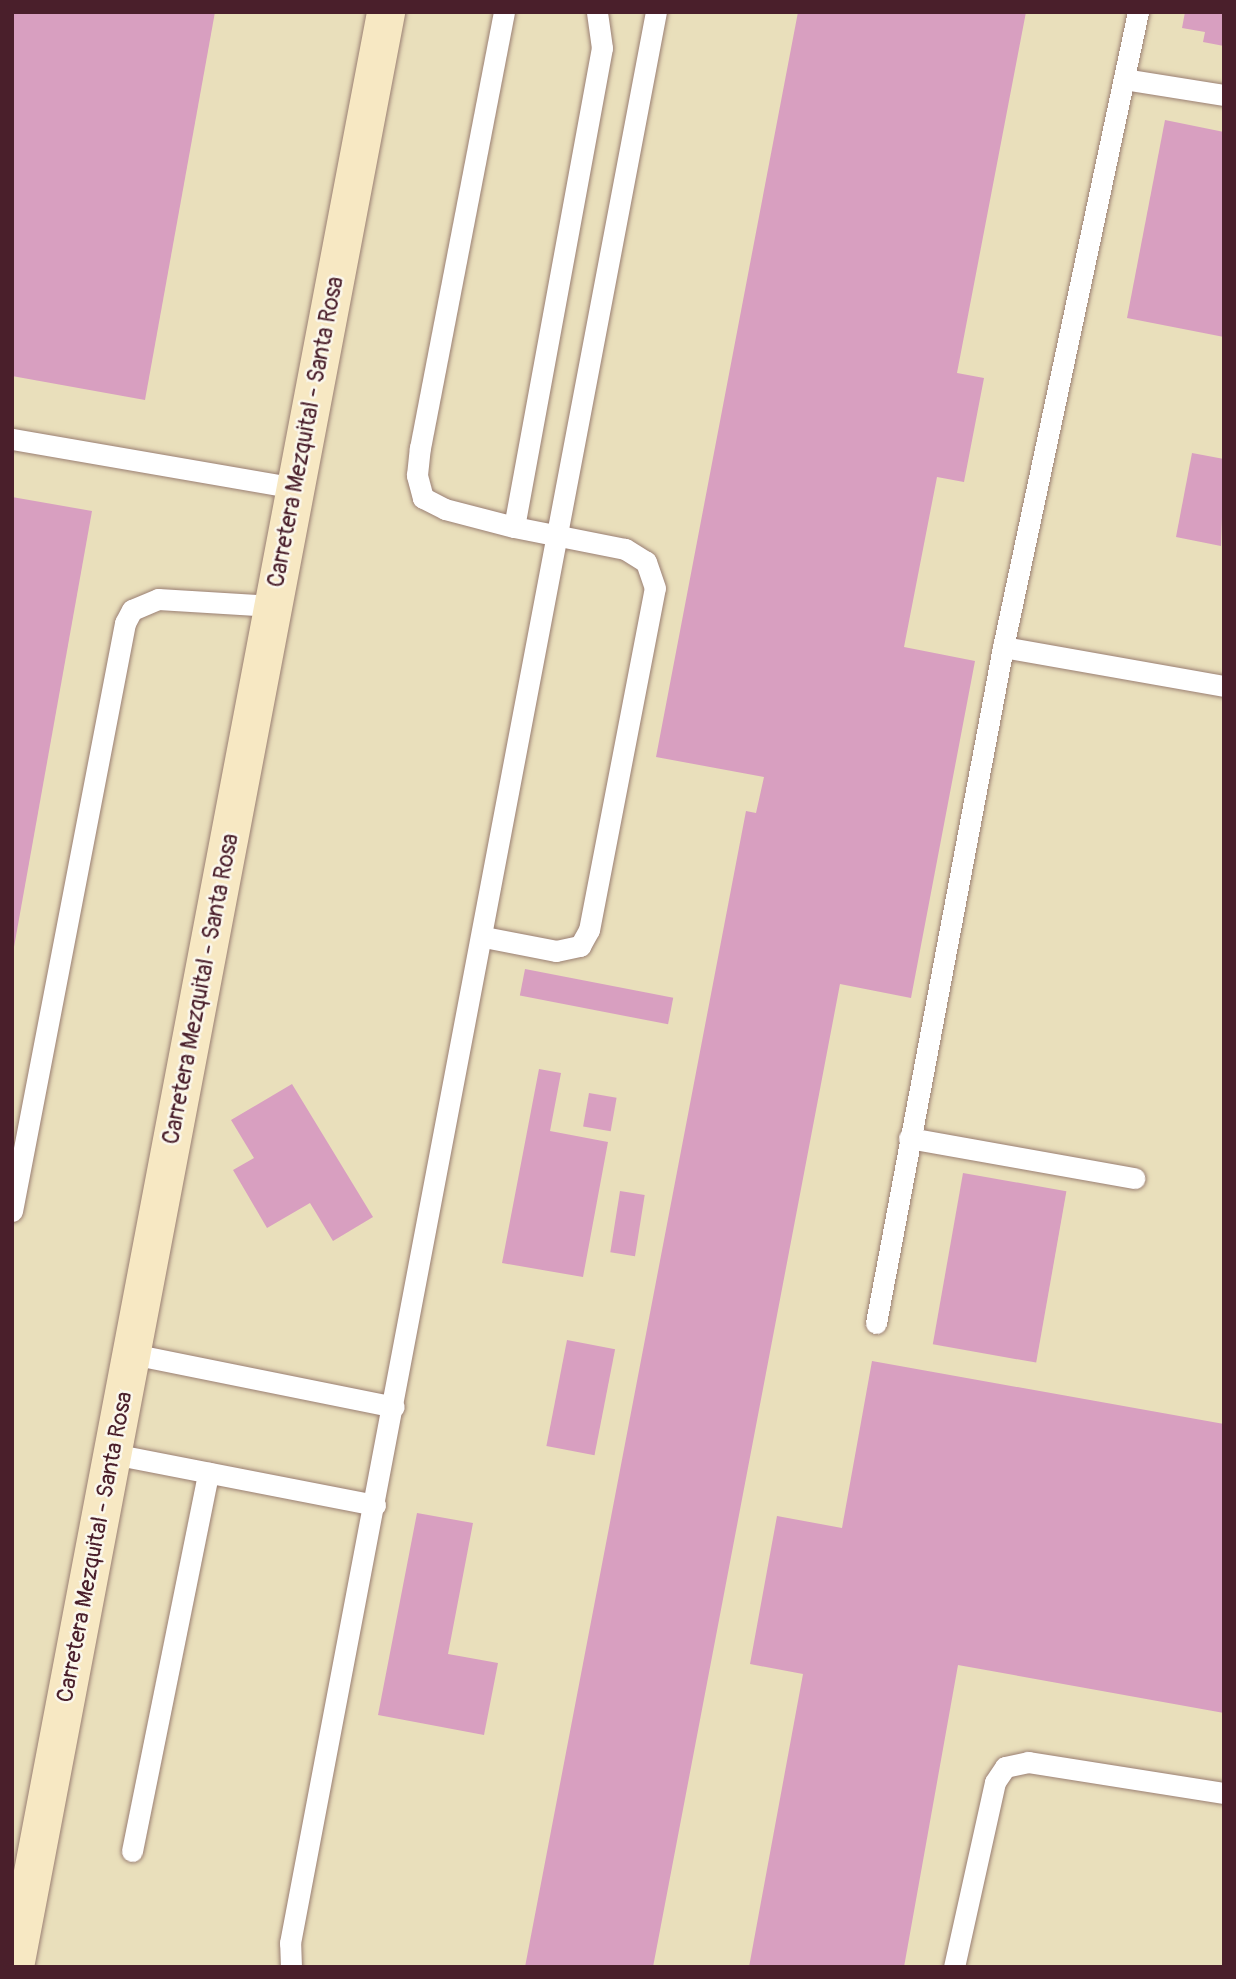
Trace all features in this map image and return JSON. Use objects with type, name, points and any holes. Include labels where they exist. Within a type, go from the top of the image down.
[{"type":"main road","name":"Carretera Mezquital - Santa Rosa","points":[[15,1967],[386,12]]},
{"type":"lane","points":[[484,937],[556,951],[580,946],[589,930],[655,588],[646,562],[625,549],[513,527],[445,509],[422,498],[418,475],[504,12]]},
{"type":"lane","points":[[513,527],[602,48],[597,12]]},
{"type":"lane","points":[[291,1967],[290,1943],[560,537],[656,12]]},
{"type":"lane","points":[[876,1323],[1003,648],[1138,12]]},
{"type":"lane","points":[[1124,79],[1224,96]]},
{"type":"lane","points":[[12,439],[295,488]]},
{"type":"lane","points":[[12,1211],[125,623],[132,610],[158,599],[273,606]]},
{"type":"lane","points":[[1003,648],[1224,686]]},
{"type":"lane","points":[[909,1138],[1134,1178]]},
{"type":"lane","points":[[132,1354],[394,1407]]},
{"type":"lane","points":[[113,1454],[374,1505]]},
{"type":"lane","points":[[132,1851],[208,1473]]},
{"type":"lane","points":[[954,1967],[995,1782],[1005,1767],[1028,1762],[1224,1793]]},
{"type":"building","points":[[12,12],[215,12],[145,400],[12,376]]},
{"type":"building","points":[[798,12],[1026,12],[957,373],[984,378],[964,482],[937,477],[904,647],[975,661],[911,998],[840,984],[653,1967],[525,1967],[746,811],[756,813],[764,777],[656,757]]},
{"type":"building","points":[[1185,12],[1224,12],[1224,46],[1203,42],[1205,32],[1182,28]]},
{"type":"building","points":[[1165,120],[1224,132],[1224,337],[1127,318]]},
{"type":"building","points":[[1192,453],[1224,459],[1221,546],[1176,537]]},
{"type":"building","points":[[12,497],[92,511],[14,947],[12,946]]},
{"type":"building","points":[[525,969],[673,998],[668,1024],[520,996]]},
{"type":"building","points":[[539,1069],[561,1073],[550,1131],[608,1142],[583,1277],[502,1263]]},
{"type":"building","points":[[292,1084],[373,1217],[333,1241],[310,1203],[267,1228],[233,1170],[254,1158],[231,1120]]},
{"type":"building","points":[[589,1093],[617,1098],[611,1131],[583,1126]]},
{"type":"building","points":[[963,1173],[1066,1191],[1036,1363],[933,1344]]},
{"type":"building","points":[[620,1191],[645,1195],[635,1256],[610,1252]]},
{"type":"building","points":[[567,1340],[615,1349],[594,1455],[546,1446]]},
{"type":"building","points":[[872,1361],[1224,1424],[1224,1713],[958,1665],[904,1967],[749,1967],[803,1674],[750,1664],[777,1516],[842,1528]]},
{"type":"building","points":[[417,1513],[473,1523],[448,1654],[498,1663],[484,1735],[378,1715]]}]
